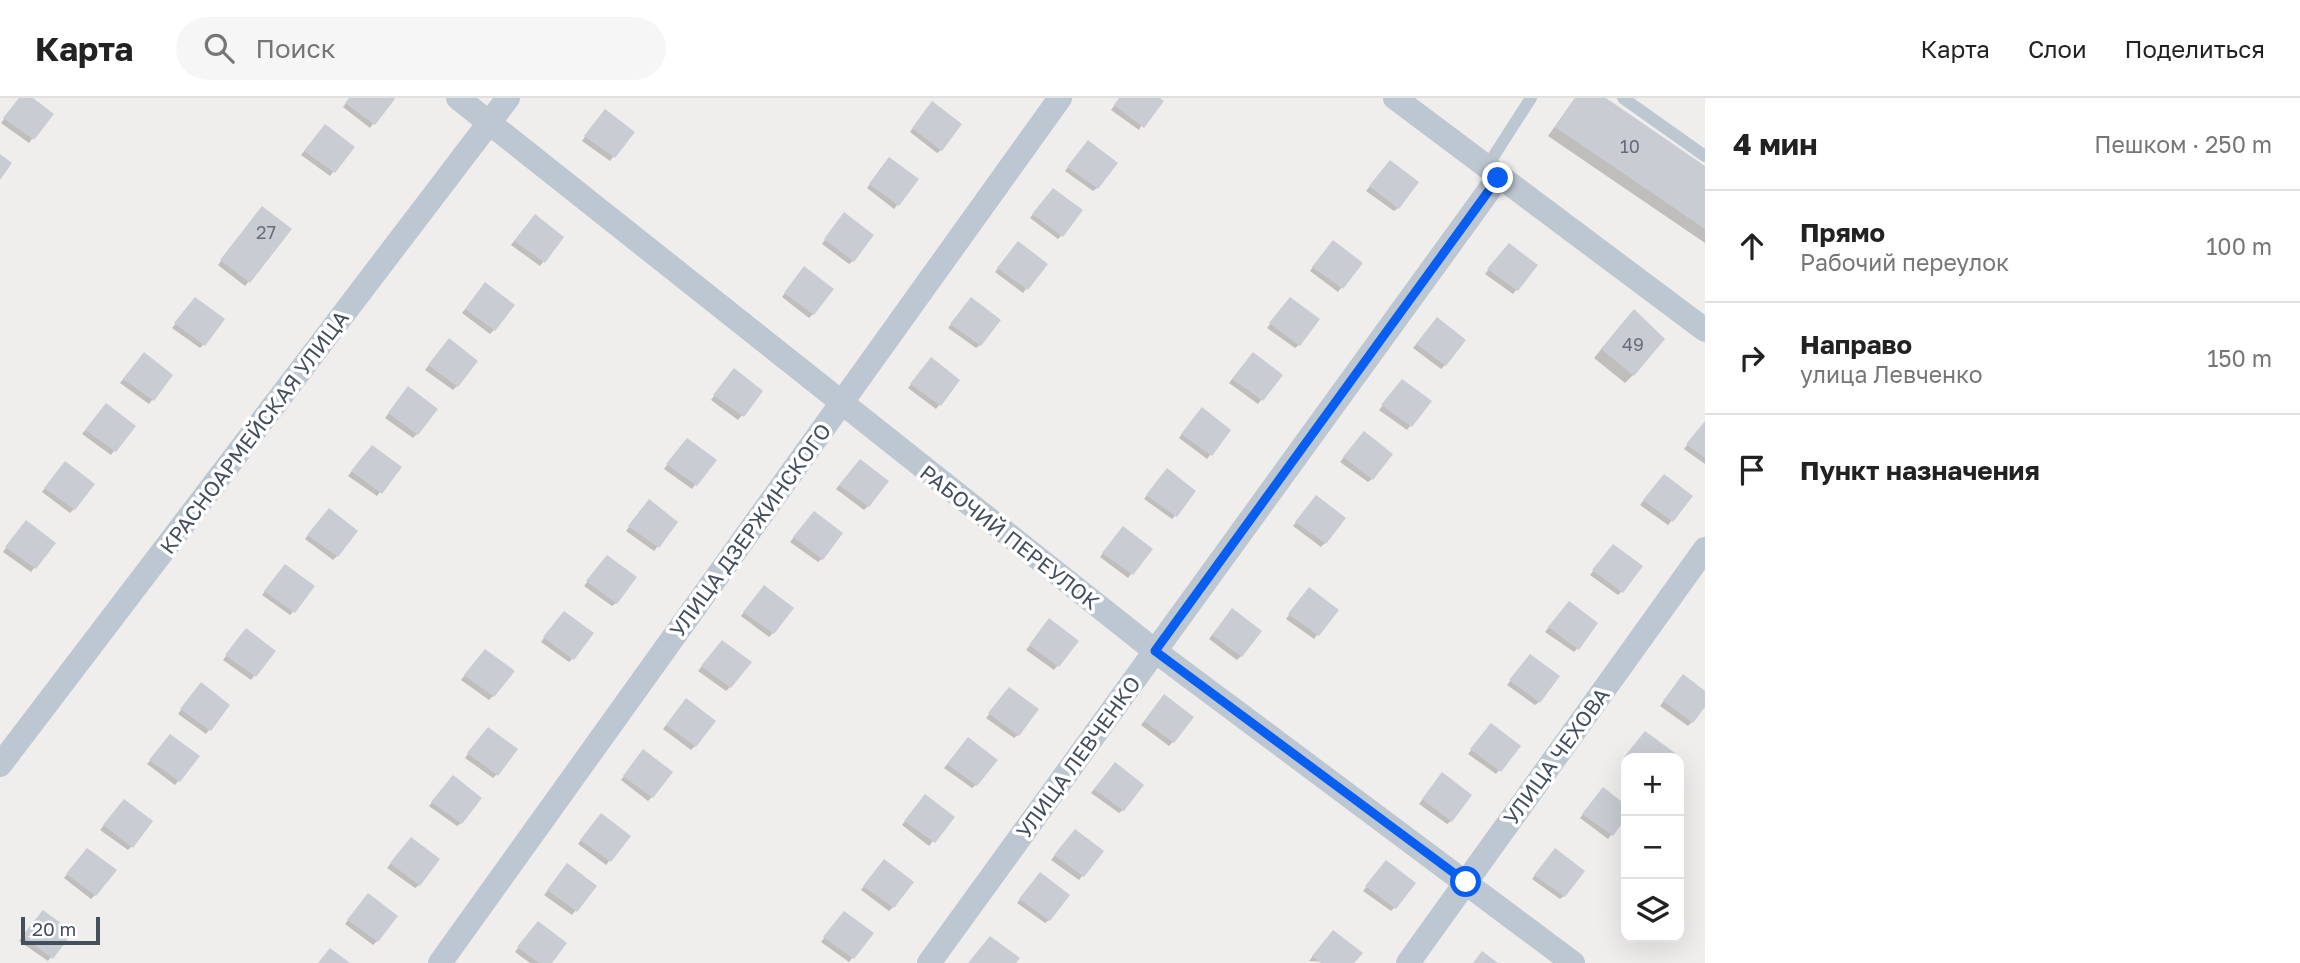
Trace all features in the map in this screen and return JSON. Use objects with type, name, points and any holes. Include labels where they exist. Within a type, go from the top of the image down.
[{"type":"street","name":"РАБОЧИЙ ПЕРЕУЛОК","points":[[458,98],[1155,651],[1573,963]]},
{"type":"street","name":"КРАСНОАРМЕЙСКАЯ УЛИЦА","points":[[0,765],[508,98]]},
{"type":"street","name":"УЛИЦА ДЗЕРЖИНСКОГО","points":[[440,963],[1060,98]]},
{"type":"street","points":[[1395,98],[1705,330]]},
{"type":"street","name":"УЛИЦА ЛЕВЧЕНКО","points":[[929,963],[1155,651],[1492,173]]},
{"type":"street","name":"УЛИЦА ЧЕХОВА","points":[[1408,963],[1705,549]]},
{"type":"lane","points":[[1492,173],[1531,98]]},
{"type":"lane","points":[[1623,98],[1705,156]]},
{"type":"building","points":[[19,98],[33,98],[54,114],[34,140],[3,118]]},
{"type":"building","points":[[349,98],[395,99],[375,125],[345,103]]},
{"type":"building","points":[[1119,98],[1160,98],[1164,101],[1144,128],[1114,105]]},
{"type":"building","points":[[1575,98],[1606,98],[1705,166],[1705,229],[1555,127]]},
{"type":"building","points":[[932,101],[962,124],[942,151],[912,128]]},
{"type":"building","points":[[605,109],[635,132],[615,158],[584,136]]},
{"type":"building","points":[[325,124],[355,147],[335,173],[304,151]]},
{"type":"building","points":[[1088,140],[1118,163],[1098,189],[1067,167]]},
{"type":"building","points":[[0,154],[12,163],[0,180]]},
{"type":"building","points":[[889,157],[919,179],[899,206],[869,184]]},
{"type":"building","points":[[1390,160],[1419,182],[1399,209],[1369,186]]},
{"type":"building","points":[[1053,188],[1083,210],[1063,237],[1032,214]]},
{"type":"building","points":[[262,206],[292,229],[250,283],[220,260]]},
{"type":"building","points":[[844,212],[874,235],[854,262],[824,239]]},
{"type":"building","points":[[535,214],[564,237],[545,263],[514,241]]},
{"type":"building","points":[[1333,240],[1363,263],[1343,289],[1312,267]]},
{"type":"building","points":[[1018,241],[1048,264],[1028,290],[997,268]]},
{"type":"building","points":[[1509,243],[1538,265],[1518,291],[1487,269]]},
{"type":"building","points":[[804,266],[834,289],[814,315],[784,293]]},
{"type":"building","points":[[485,282],[515,305],[495,331],[465,309]]},
{"type":"building","points":[[195,297],[225,319],[205,346],[174,323]]},
{"type":"building","points":[[971,297],[1001,320],[981,346],[950,324]]},
{"type":"building","points":[[1290,297],[1320,319],[1300,346],[1269,323]]},
{"type":"building","points":[[1634,309],[1665,339],[1634,376],[1601,349]]},
{"type":"building","points":[[1437,317],[1466,340],[1446,366],[1416,344]]},
{"type":"building","points":[[449,338],[478,361],[458,387],[428,365]]},
{"type":"building","points":[[144,352],[173,375],[154,401],[123,379]]},
{"type":"building","points":[[1253,352],[1283,375],[1263,401],[1232,379]]},
{"type":"building","points":[[931,357],[960,380],[941,406],[910,384]]},
{"type":"building","points":[[734,368],[763,391],[744,417],[713,395]]},
{"type":"building","points":[[1402,379],[1432,401],[1412,427],[1381,405]]},
{"type":"building","points":[[408,386],[438,409],[418,435],[388,413]]},
{"type":"building","points":[[106,403],[136,426],[116,452],[85,430]]},
{"type":"building","points":[[1202,407],[1231,430],[1212,456],[1181,434]]},
{"type":"building","points":[[1705,421],[1705,458],[1686,444]]},
{"type":"building","points":[[1364,431],[1393,454],[1373,480],[1343,457]]},
{"type":"building","points":[[687,438],[717,460],[697,486],[666,464]]},
{"type":"building","points":[[372,445],[402,467],[382,494],[351,471]]},
{"type":"building","points":[[860,459],[889,481],[869,507],[839,485]]},
{"type":"building","points":[[65,461],[95,484],[75,510],[44,488]]},
{"type":"building","points":[[1167,468],[1196,491],[1177,517],[1146,495]]},
{"type":"building","points":[[1664,474],[1693,496],[1673,522],[1643,500]]},
{"type":"building","points":[[1316,495],[1346,518],[1326,544],[1295,522]]},
{"type":"building","points":[[649,499],[678,522],[659,548],[628,526]]},
{"type":"building","points":[[329,508],[358,531],[338,557],[307,535]]},
{"type":"building","points":[[814,511],[843,533],[823,560],[793,537]]},
{"type":"building","points":[[26,520],[56,543],[36,569],[5,547]]},
{"type":"building","points":[[1123,526],[1153,549],[1133,575],[1102,553]]},
{"type":"building","points":[[1613,544],[1643,566],[1623,593],[1592,570]]},
{"type":"building","points":[[607,555],[637,577],[617,604],[586,581]]},
{"type":"building","points":[[285,564],[315,586],[295,613],[264,591]]},
{"type":"building","points":[[764,585],[794,608],[774,634],[743,612]]},
{"type":"building","points":[[1309,587],[1339,610],[1319,636],[1288,614]]},
{"type":"building","points":[[1569,601],[1598,623],[1579,650],[1548,627]]},
{"type":"building","points":[[1232,608],[1262,631],[1242,657],[1212,635]]},
{"type":"building","points":[[564,611],[594,633],[574,660],[543,637]]},
{"type":"building","points":[[1049,618],[1079,641],[1059,667],[1029,645]]},
{"type":"building","points":[[246,628],[276,651],[256,677],[225,655]]},
{"type":"building","points":[[722,640],[752,662],[731,688],[701,666]]},
{"type":"building","points":[[485,649],[515,671],[494,697],[464,675]]},
{"type":"building","points":[[1530,654],[1560,676],[1540,703],[1509,680]]},
{"type":"building","points":[[1683,674],[1705,691],[1705,707],[1693,723],[1663,701]]},
{"type":"building","points":[[201,682],[230,705],[211,731],[180,709]]},
{"type":"building","points":[[1009,687],[1039,709],[1019,736],[988,713]]},
{"type":"building","points":[[1164,694],[1194,717],[1174,743],[1144,721]]},
{"type":"building","points":[[686,698],[716,721],[696,747],[666,725]]},
{"type":"building","points":[[1491,723],[1521,746],[1501,772],[1470,749]]},
{"type":"building","points":[[488,727],[518,749],[498,776],[467,753]]},
{"type":"building","points":[[1645,731],[1675,753],[1627,753]]},
{"type":"building","points":[[170,734],[200,756],[180,782],[149,760]]},
{"type":"building","points":[[968,737],[998,760],[977,786],[947,764]]},
{"type":"building","points":[[643,749],[673,772],[653,798],[623,776]]},
{"type":"building","points":[[1115,762],[1144,785],[1124,811],[1094,789]]},
{"type":"building","points":[[1442,772],[1472,795],[1452,822],[1422,799]]},
{"type":"building","points":[[453,775],[482,798],[462,824],[431,802]]},
{"type":"building","points":[[1603,787],[1621,801],[1621,825],[1613,836],[1582,814]]},
{"type":"building","points":[[925,794],[955,817],[935,843],[904,821]]},
{"type":"building","points":[[124,799],[153,821],[133,848],[103,825]]},
{"type":"building","points":[[601,813],[631,836],[611,862],[580,840]]},
{"type":"building","points":[[1075,829],[1104,851],[1084,877],[1054,855]]},
{"type":"building","points":[[411,837],[440,859],[420,886],[390,863]]},
{"type":"building","points":[[87,848],[117,870],[96,896],[66,874]]},
{"type":"building","points":[[1555,848],[1585,871],[1565,897],[1534,875]]},
{"type":"building","points":[[884,859],[914,882],[894,908],[863,886]]},
{"type":"building","points":[[1386,860],[1416,883],[1396,909],[1365,886]]},
{"type":"building","points":[[567,863],[597,886],[577,912],[547,890]]},
{"type":"building","points":[[1040,872],[1070,895],[1050,921],[1019,899]]},
{"type":"building","points":[[368,893],[398,916],[378,942],[347,920]]},
{"type":"building","points":[[43,910],[73,932],[53,959],[22,936]]},
{"type":"building","points":[[844,911],[874,933],[854,959],[823,937]]},
{"type":"building","points":[[538,921],[567,943],[552,963],[539,963],[517,947]]},
{"type":"building","points":[[1333,930],[1363,953],[1354,963],[1321,963],[1312,956]]},
{"type":"building","points":[[990,936],[1020,958],[1016,963],[968,963]]},
{"type":"building","points":[[330,948],[350,963],[318,963]]},
{"type":"building","points":[[1482,951],[1498,963],[1473,963]]},
{"type":"route","points":[[1466,882],[1155,651],[1498,178]]}]
